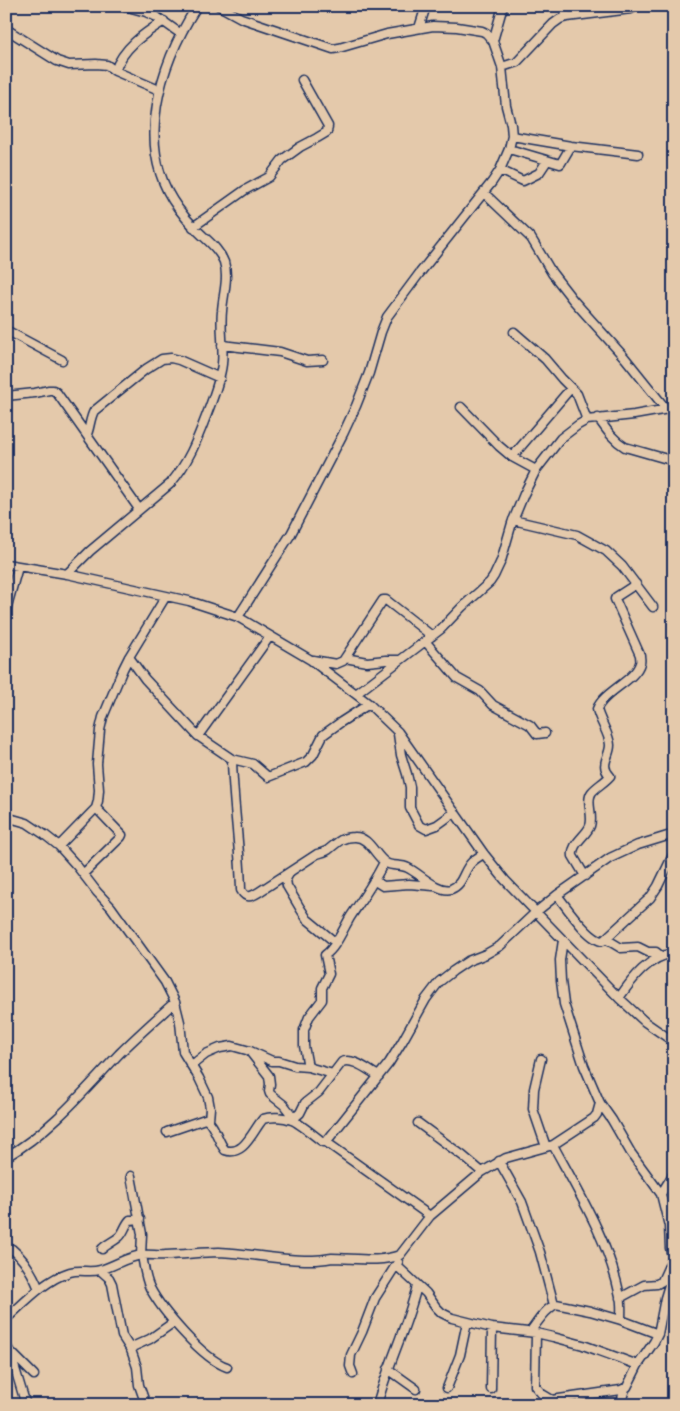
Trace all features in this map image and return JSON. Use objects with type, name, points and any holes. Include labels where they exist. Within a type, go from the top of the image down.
[{"type":"street","points":[[124,6],[157,17],[181,34]]},
{"type":"street","points":[[68,574],[90,551],[170,484],[188,460],[220,378],[222,362],[222,310],[226,280],[224,263],[220,254],[194,227],[166,190],[158,166],[154,134],[160,90],[173,51],[197,6]]},
{"type":"street","points":[[220,6],[241,18],[333,49],[387,34],[433,26],[471,29],[486,33],[492,41],[502,67],[506,106],[512,125],[509,149],[500,170],[387,317],[356,406],[343,434],[291,534],[238,618]]},
{"type":"street","points":[[419,28],[426,6]]},
{"type":"street","points":[[492,41],[503,6]]},
{"type":"street","points":[[562,6],[567,17]]},
{"type":"street","points":[[502,67],[517,62],[560,19],[631,9]]},
{"type":"street","points":[[115,71],[118,61],[127,49],[152,28],[164,22]]},
{"type":"street","points":[[6,29],[58,61],[69,65],[107,65],[115,71],[160,90]]},
{"type":"street","points":[[194,227],[245,190],[269,177],[282,160],[300,147],[327,132],[328,126],[302,80]]},
{"type":"street","points":[[512,136],[571,146],[638,154]]},
{"type":"street","points":[[509,149],[547,161],[561,163],[571,146]]},
{"type":"street","points":[[500,170],[523,181],[539,172],[547,161]]},
{"type":"street","points":[[484,193],[531,238],[552,273],[573,300],[670,409]]},
{"type":"street","points":[[6,330],[62,360]]},
{"type":"street","points":[[514,332],[545,359],[577,394],[587,420]]},
{"type":"street","points":[[222,345],[280,352],[307,361],[323,360]]},
{"type":"street","points":[[87,434],[94,411],[146,369],[162,359],[171,358],[179,360],[220,378]]},
{"type":"street","points":[[512,457],[571,388]]},
{"type":"street","points":[[6,396],[49,390],[57,393],[139,509]]},
{"type":"street","points":[[461,406],[499,446],[512,457],[536,470]]},
{"type":"street","points":[[356,694],[441,629],[490,582],[501,561],[513,520],[524,494],[536,470],[561,438],[587,420],[670,409]]},
{"type":"street","points":[[598,418],[610,434],[625,447],[674,461]]},
{"type":"street","points":[[513,520],[577,535],[590,541],[617,561],[653,607]]},
{"type":"street","points":[[6,564],[50,570],[189,601],[238,618],[311,660],[369,704],[398,732],[484,854],[505,880],[619,998],[645,1022],[674,1042]]},
{"type":"street","points":[[6,610],[18,567]]},
{"type":"street","points":[[585,876],[572,852],[589,828],[592,814],[591,794],[610,776],[606,770],[605,762],[610,744],[597,710],[615,689],[635,672],[640,664],[640,656],[615,599],[636,584]]},
{"type":"street","points":[[59,846],[96,808],[99,790],[97,764],[100,730],[104,717],[129,657],[166,596]]},
{"type":"street","points":[[311,660],[340,663],[380,602],[386,600],[428,639],[457,678],[480,691],[493,705],[530,725],[537,734],[545,733]]},
{"type":"street","points":[[198,736],[270,636]]},
{"type":"street","points":[[129,657],[144,679],[198,736],[232,759],[253,764],[268,777],[306,762],[313,755],[324,736],[341,722],[369,704]]},
{"type":"street","points":[[345,658],[367,662],[399,660]]},
{"type":"street","points":[[398,732],[401,755],[410,787],[410,808],[419,825],[426,829],[432,827],[455,812]]},
{"type":"street","points":[[232,759],[233,796],[239,846],[241,890],[243,894],[248,897],[252,896],[317,854],[327,850],[338,840],[352,836],[363,839],[384,862],[408,868],[436,886]]},
{"type":"street","points":[[83,874],[122,835],[96,808]]},
{"type":"street","points":[[6,817],[27,823],[59,846],[97,892],[112,906],[165,982],[175,1002],[180,1022],[182,1052],[192,1065],[208,1097],[210,1108],[209,1120],[225,1150],[236,1150],[244,1145],[263,1119],[293,1119],[300,1113],[303,1105],[319,1092],[342,1062],[347,1060],[379,1076]]},
{"type":"street","points":[[326,1142],[379,1076],[402,1042],[426,999],[439,982],[468,961],[500,946],[557,895],[610,858],[638,845],[674,834]]},
{"type":"street","points":[[557,895],[591,935],[600,942],[606,939],[650,898],[674,853]]},
{"type":"street","points":[[375,881],[383,886],[409,884],[436,886],[449,890],[460,882],[472,861],[484,854]]},
{"type":"street","points":[[308,1067],[304,1046],[304,1030],[309,1017],[322,1000],[322,988],[329,974],[325,955],[336,943],[350,917],[375,881],[384,862]]},
{"type":"street","points":[[290,872],[286,880],[287,886],[300,908],[307,918],[336,943]]},
{"type":"street","points":[[606,939],[621,948],[638,947],[648,952],[656,952],[661,956]]},
{"type":"street","points":[[563,940],[560,960],[564,1004],[584,1066],[600,1103],[631,1153],[661,1194],[669,1226],[673,1261],[662,1282],[644,1284],[620,1298]]},
{"type":"street","points":[[619,998],[638,974],[661,956],[674,953]]},
{"type":"street","points":[[6,1157],[17,1151],[60,1117],[132,1042],[175,1002]]},
{"type":"street","points":[[192,1065],[206,1054],[220,1048],[232,1046],[250,1051],[274,1062],[278,1061],[295,1066],[308,1067],[333,1074]]},
{"type":"street","points":[[250,1051],[269,1076],[270,1094],[284,1105],[293,1119],[430,1216]]},
{"type":"street","points":[[541,1059],[534,1089],[533,1109],[550,1146],[598,1230],[608,1256],[620,1298],[622,1320]]},
{"type":"street","points":[[353,1374],[350,1366],[352,1355],[375,1298],[396,1266],[400,1255],[430,1216],[482,1172],[499,1161],[550,1146],[594,1118],[600,1103]]},
{"type":"street","points":[[167,1132],[205,1119],[209,1120]]},
{"type":"street","points":[[418,1123],[482,1172]]},
{"type":"street","points":[[499,1161],[522,1202],[540,1252],[554,1305]]},
{"type":"street","points":[[661,1194],[674,1173]]},
{"type":"street","points":[[131,1176],[140,1219],[142,1255],[146,1278],[150,1288],[174,1322],[210,1358],[227,1367]]},
{"type":"street","points":[[102,1250],[120,1236],[130,1220],[140,1219]]},
{"type":"street","points":[[12,1248],[27,1266],[39,1289]]},
{"type":"street","points":[[6,1319],[39,1289],[70,1272],[80,1270],[92,1272],[142,1255],[163,1256],[219,1252],[314,1260],[332,1258],[393,1258],[400,1255]]},
{"type":"street","points":[[396,1266],[426,1293],[442,1313],[452,1318],[492,1328],[533,1332],[583,1345],[638,1365]]},
{"type":"street","points":[[620,1405],[625,1389],[658,1334],[665,1298],[674,1269]]},
{"type":"street","points":[[100,1270],[112,1284],[122,1336],[130,1348],[137,1367],[138,1385],[146,1405]]},
{"type":"street","points":[[376,1405],[406,1324],[417,1286]]},
{"type":"street","points":[[625,1389],[548,1402],[535,1386],[533,1332],[554,1305],[560,1304],[622,1320],[658,1334]]},
{"type":"street","points":[[130,1348],[150,1339],[174,1322]]},
{"type":"street","points":[[447,1388],[460,1355],[467,1322]]},
{"type":"street","points":[[491,1389],[492,1328]]},
{"type":"street","points":[[8,1348],[34,1375]]},
{"type":"street","points":[[8,1348],[26,1405]]},
{"type":"street","points":[[388,1369],[416,1389]]},
{"type":"street","points":[[581,1395],[581,1405]]}]
